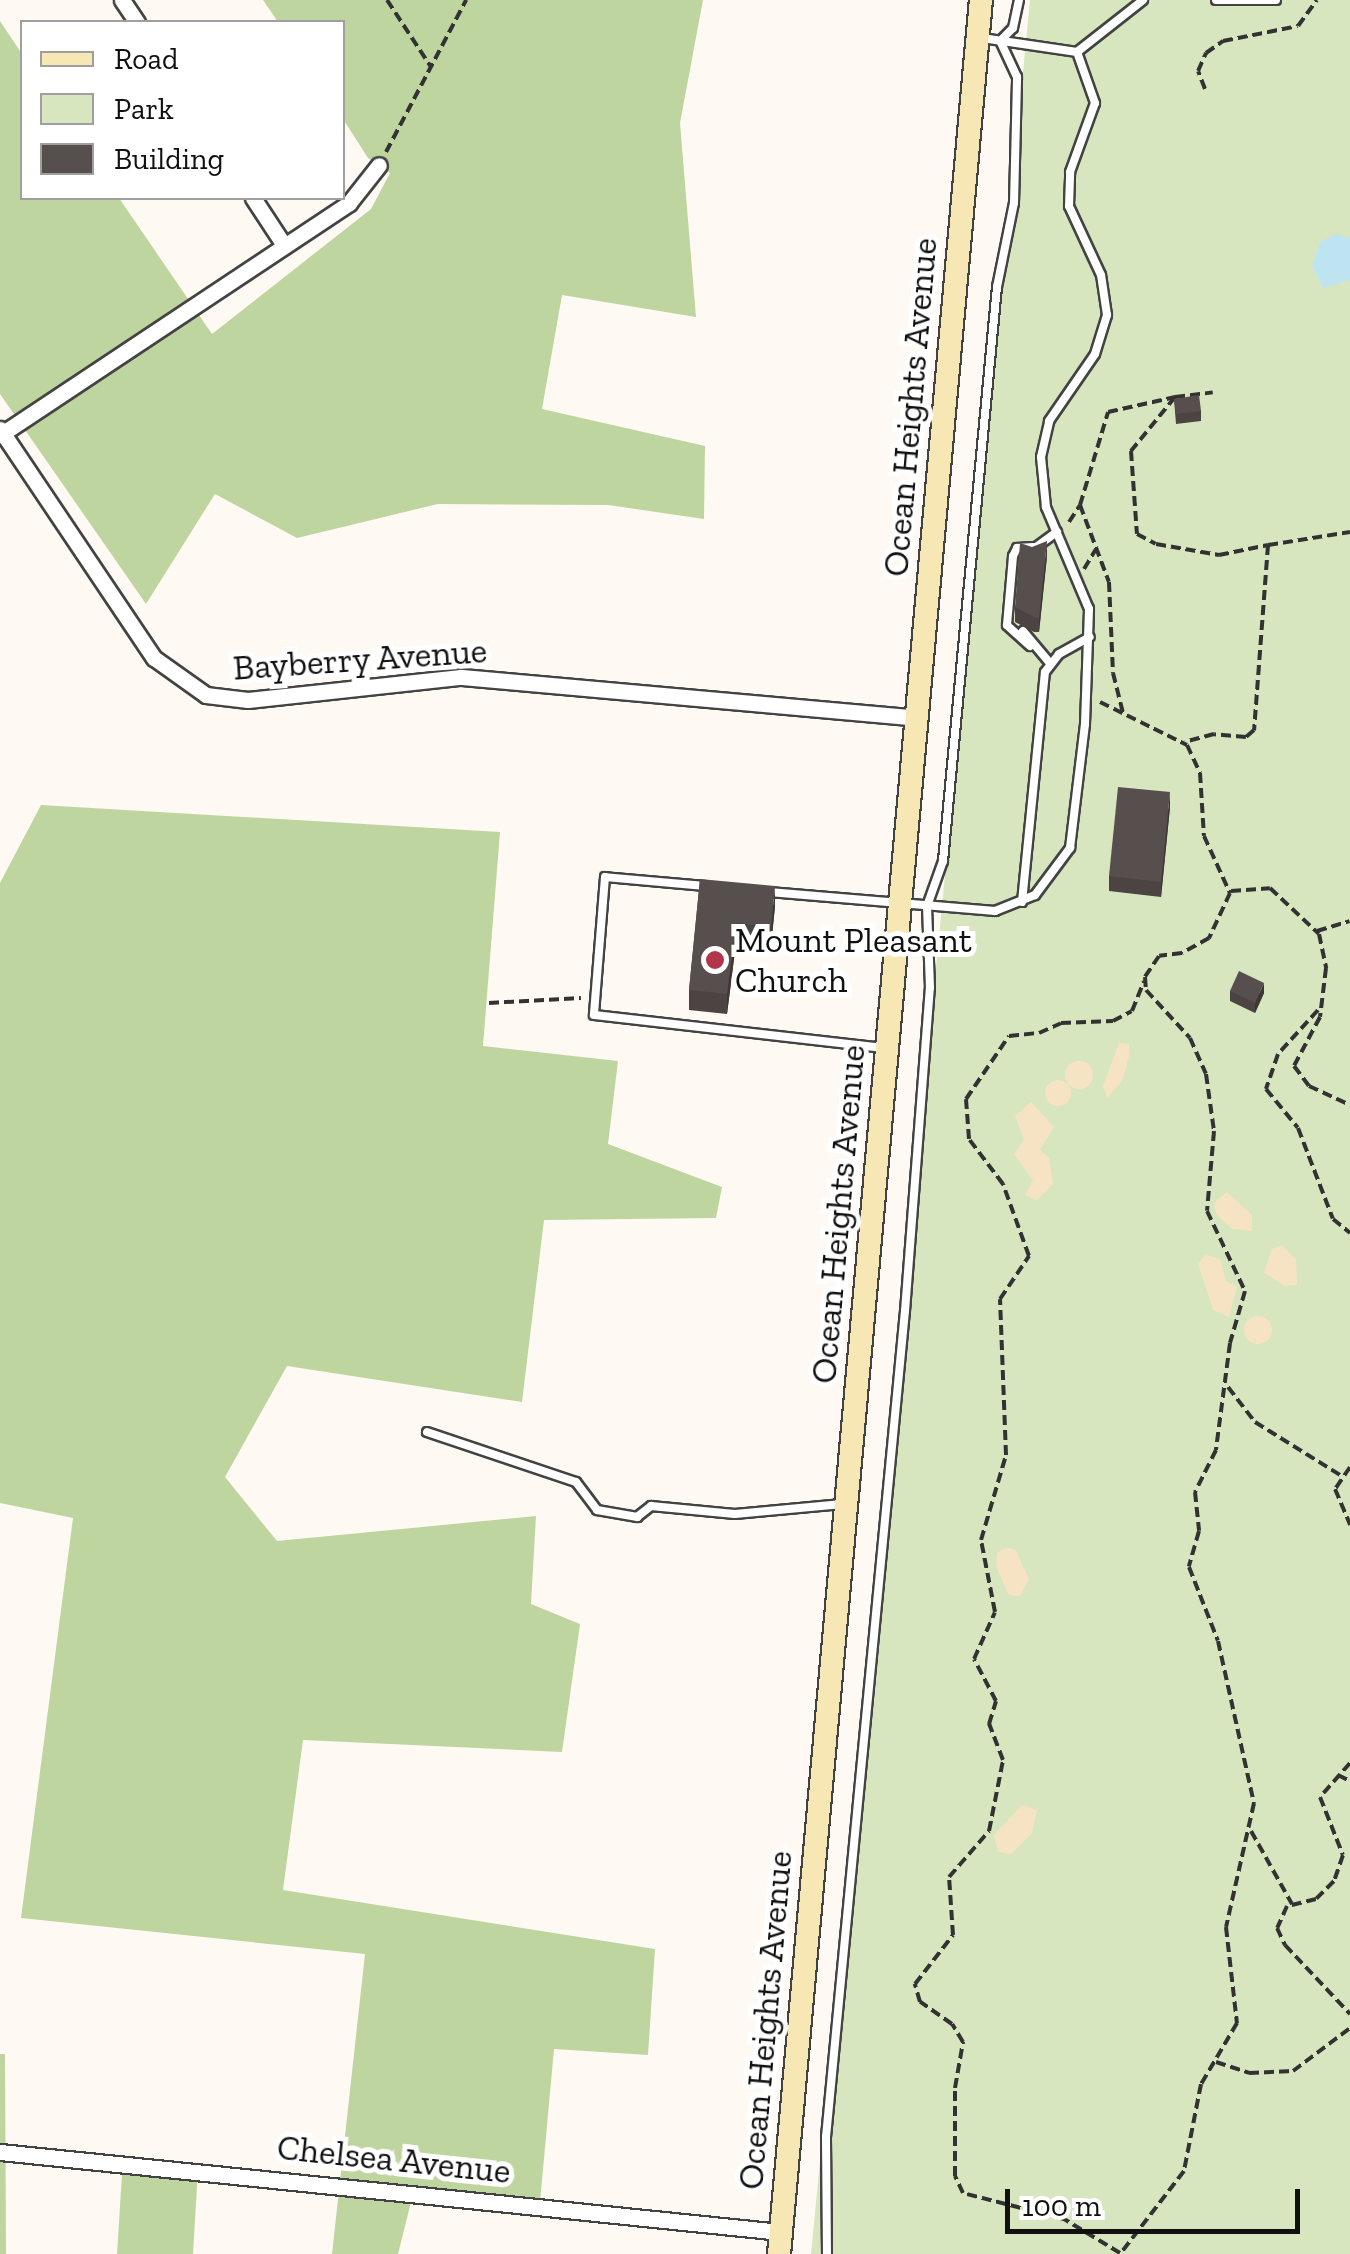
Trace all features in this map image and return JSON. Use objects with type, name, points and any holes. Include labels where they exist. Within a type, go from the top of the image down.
[{"type":"main road","name":"Ocean Heights Avenue","points":[[780,2243],[918,718],[989,39],[981,0]]},
{"type":"street","points":[[1,432],[358,196],[379,166]]},
{"type":"street","points":[[254,200],[284,245]]},
{"type":"street","name":"Bayberry Avenue","points":[[1,432],[154,658],[206,695],[248,700],[461,677],[918,718]]},
{"type":"street","name":"Chelsea Avenue","points":[[0,2152],[780,2243]]},
{"type":"lane","points":[[989,39],[1013,28],[1019,0]]},
{"type":"lane","points":[[989,39],[1076,52],[1143,0]]},
{"type":"lane","points":[[1216,0],[1276,0]]},
{"type":"lane","points":[[827,2254],[826,2136],[904,1312],[930,988],[928,906],[943,861],[997,287],[1014,203],[1018,77],[989,39]]},
{"type":"lane","points":[[756,891],[986,911],[1022,902],[1056,873],[1070,848],[1090,637],[1078,575],[1043,496],[1042,444],[1058,404],[1095,354],[1107,315],[1102,275],[1069,206],[1070,172],[1096,103],[1076,52]]},
{"type":"lane","points":[[1050,662],[1007,624],[1012,556],[1017,548],[1032,551],[1058,535]]},
{"type":"lane","points":[[1023,631],[1030,646]]},
{"type":"lane","points":[[1050,662],[1090,637]]},
{"type":"lane","points":[[1022,902],[1050,662]]},
{"type":"lane","points":[[718,887],[605,877],[594,1015],[888,1048]]},
{"type":"lane","points":[[427,1432],[576,1482],[597,1510],[637,1517],[652,1506],[734,1514],[847,1504]]},
{"type":"path","points":[[387,0],[431,67]]},
{"type":"path","points":[[379,166],[466,0]]},
{"type":"path","points":[[1205,89],[1198,71],[1206,53],[1223,42],[1298,26],[1317,0]]},
{"type":"path","points":[[1058,535],[1080,505],[1108,412],[1212,392]]},
{"type":"path","points":[[1175,397],[1131,451],[1136,534],[1156,544],[1219,555],[1350,532]]},
{"type":"path","points":[[1080,505],[1109,582],[1113,673],[1123,713]]},
{"type":"path","points":[[1184,743],[1214,734],[1246,737],[1254,730],[1268,545]]},
{"type":"path","points":[[1078,575],[1096,548]]},
{"type":"path","points":[[1086,696],[1184,743],[1200,773],[1208,848],[1230,891]]},
{"type":"path","points":[[1230,891],[1270,888],[1317,931],[1326,958],[1320,1017],[1294,1066],[1309,1086],[1350,1104]]},
{"type":"path","points":[[1230,891],[1209,938],[1189,950],[1159,956],[1145,977],[1138,1000],[1124,1016],[1010,1036],[966,1099],[969,1139],[1004,1184],[1029,1256],[1000,1299],[1006,1455],[981,1540],[996,1612],[974,1659],[994,1693],[989,1724],[1003,1760],[989,1830],[949,1877],[953,1935],[915,1984],[920,2002],[952,2024],[963,2042],[955,2103],[955,2176],[963,2193],[1064,2219],[1120,2254],[1184,2171],[1201,2084],[1238,2014],[1225,1938],[1239,1852],[1251,1826]]},
{"type":"path","points":[[1317,931],[1350,921]]},
{"type":"path","points":[[1145,977],[1153,1000],[1190,1038],[1212,1097],[1207,1211],[1245,1291],[1230,1342],[1216,1450],[1195,1492],[1199,1531],[1190,1576],[1211,1616],[1232,1696],[1254,1803],[1254,1844],[1292,1904]]},
{"type":"path","points":[[1322,996],[1310,1024],[1272,1061],[1266,1088],[1298,1128],[1333,1219],[1350,1233]]},
{"type":"path","points":[[489,1003],[585,999]]},
{"type":"path","points":[[1227,1386],[1255,1422],[1340,1475]]},
{"type":"path","points":[[1350,1467],[1340,1475],[1336,1496],[1350,1525]]},
{"type":"path","points":[[1350,1764],[1320,1797],[1342,1863],[1323,1894],[1292,1904],[1278,1917],[1281,1939],[1350,2014]]},
{"type":"path","points":[[1338,1775],[1350,1781]]},
{"type":"path","points":[[1216,2062],[1249,2073],[1293,2072],[1350,2028]]},
{"type":"green space","points":[[263,0],[703,0],[680,123],[696,317],[562,295],[542,409],[705,446],[704,519],[608,505],[438,504],[297,538],[215,494],[146,604],[0,394],[0,21],[20,51],[20,200],[120,200],[212,334],[371,209],[390,173],[368,158],[345,122],[345,20],[277,20]]},
{"type":"green space","points":[[1030,0],[1350,0],[1350,2254],[811,2254]]},
{"type":"green space","points":[[41,805],[500,832],[483,1046],[618,1061],[608,1144],[722,1187],[716,1218],[544,1220],[522,1402],[287,1366],[225,1477],[277,1541],[536,1516],[531,1604],[580,1624],[562,1752],[303,1740],[283,1890],[655,1949],[648,2055],[554,2049],[540,2202],[414,2190],[398,2254],[332,2254],[365,1954],[21,1918],[73,1518],[0,1503],[0,883]]},
{"type":"green space","points":[[0,2054],[5,2054],[6,2254],[0,2254]]},
{"type":"green space","points":[[123,2158],[198,2169],[193,2254],[117,2254]]},
{"type":"sand","points":[[1119,1043],[1129,1044],[1129,1056],[1122,1081],[1107,1098],[1103,1086]]},
{"type":"sand","points":[[1079,1061],[1089,1065],[1093,1075],[1089,1085],[1079,1089],[1069,1085],[1065,1075],[1069,1065]]},
{"type":"sand","points":[[1058,1080],[1067,1084],[1071,1093],[1067,1102],[1058,1106],[1049,1102],[1045,1093],[1049,1084]]},
{"type":"sand","points":[[1031,1102],[1054,1127],[1040,1150],[1049,1158],[1053,1184],[1037,1200],[1025,1195],[1033,1180],[1014,1154],[1024,1139],[1015,1116]]},
{"type":"sand","points":[[1227,1192],[1252,1215],[1252,1231],[1232,1229],[1216,1214],[1214,1203]]},
{"type":"sand","points":[[1282,1245],[1296,1260],[1297,1285],[1285,1286],[1264,1273],[1272,1249]]},
{"type":"sand","points":[[1205,1255],[1220,1259],[1226,1281],[1237,1287],[1229,1317],[1213,1310],[1198,1264]]},
{"type":"sand","points":[[1258,1316],[1268,1320],[1272,1330],[1268,1340],[1258,1344],[1248,1340],[1244,1330],[1248,1320]]},
{"type":"sand","points":[[1015,1549],[1029,1579],[1020,1596],[1009,1595],[996,1567],[997,1553]]},
{"type":"sand","points":[[1022,1805],[1037,1810],[1032,1833],[1011,1854],[998,1852],[994,1835]]},
{"type":"water","points":[[1336,234],[1350,238],[1350,280],[1323,288],[1312,267],[1320,242]]},
{"type":"building","points":[[1199,395],[1201,411],[1176,414],[1174,399]]},
{"type":"building","points":[[1047,541],[1039,618],[1015,607],[1020,543],[1032,547]]},
{"type":"building","points":[[1118,787],[1170,792],[1161,882],[1109,876]]},
{"type":"building","points":[[700,879],[775,886],[771,927],[736,923],[727,994],[689,990]]},
{"type":"building","points":[[1239,971],[1264,983],[1255,1003],[1230,991]]},
{"type":"place","name":"Mount Pleasant Church","points":[[715,960]]}]
